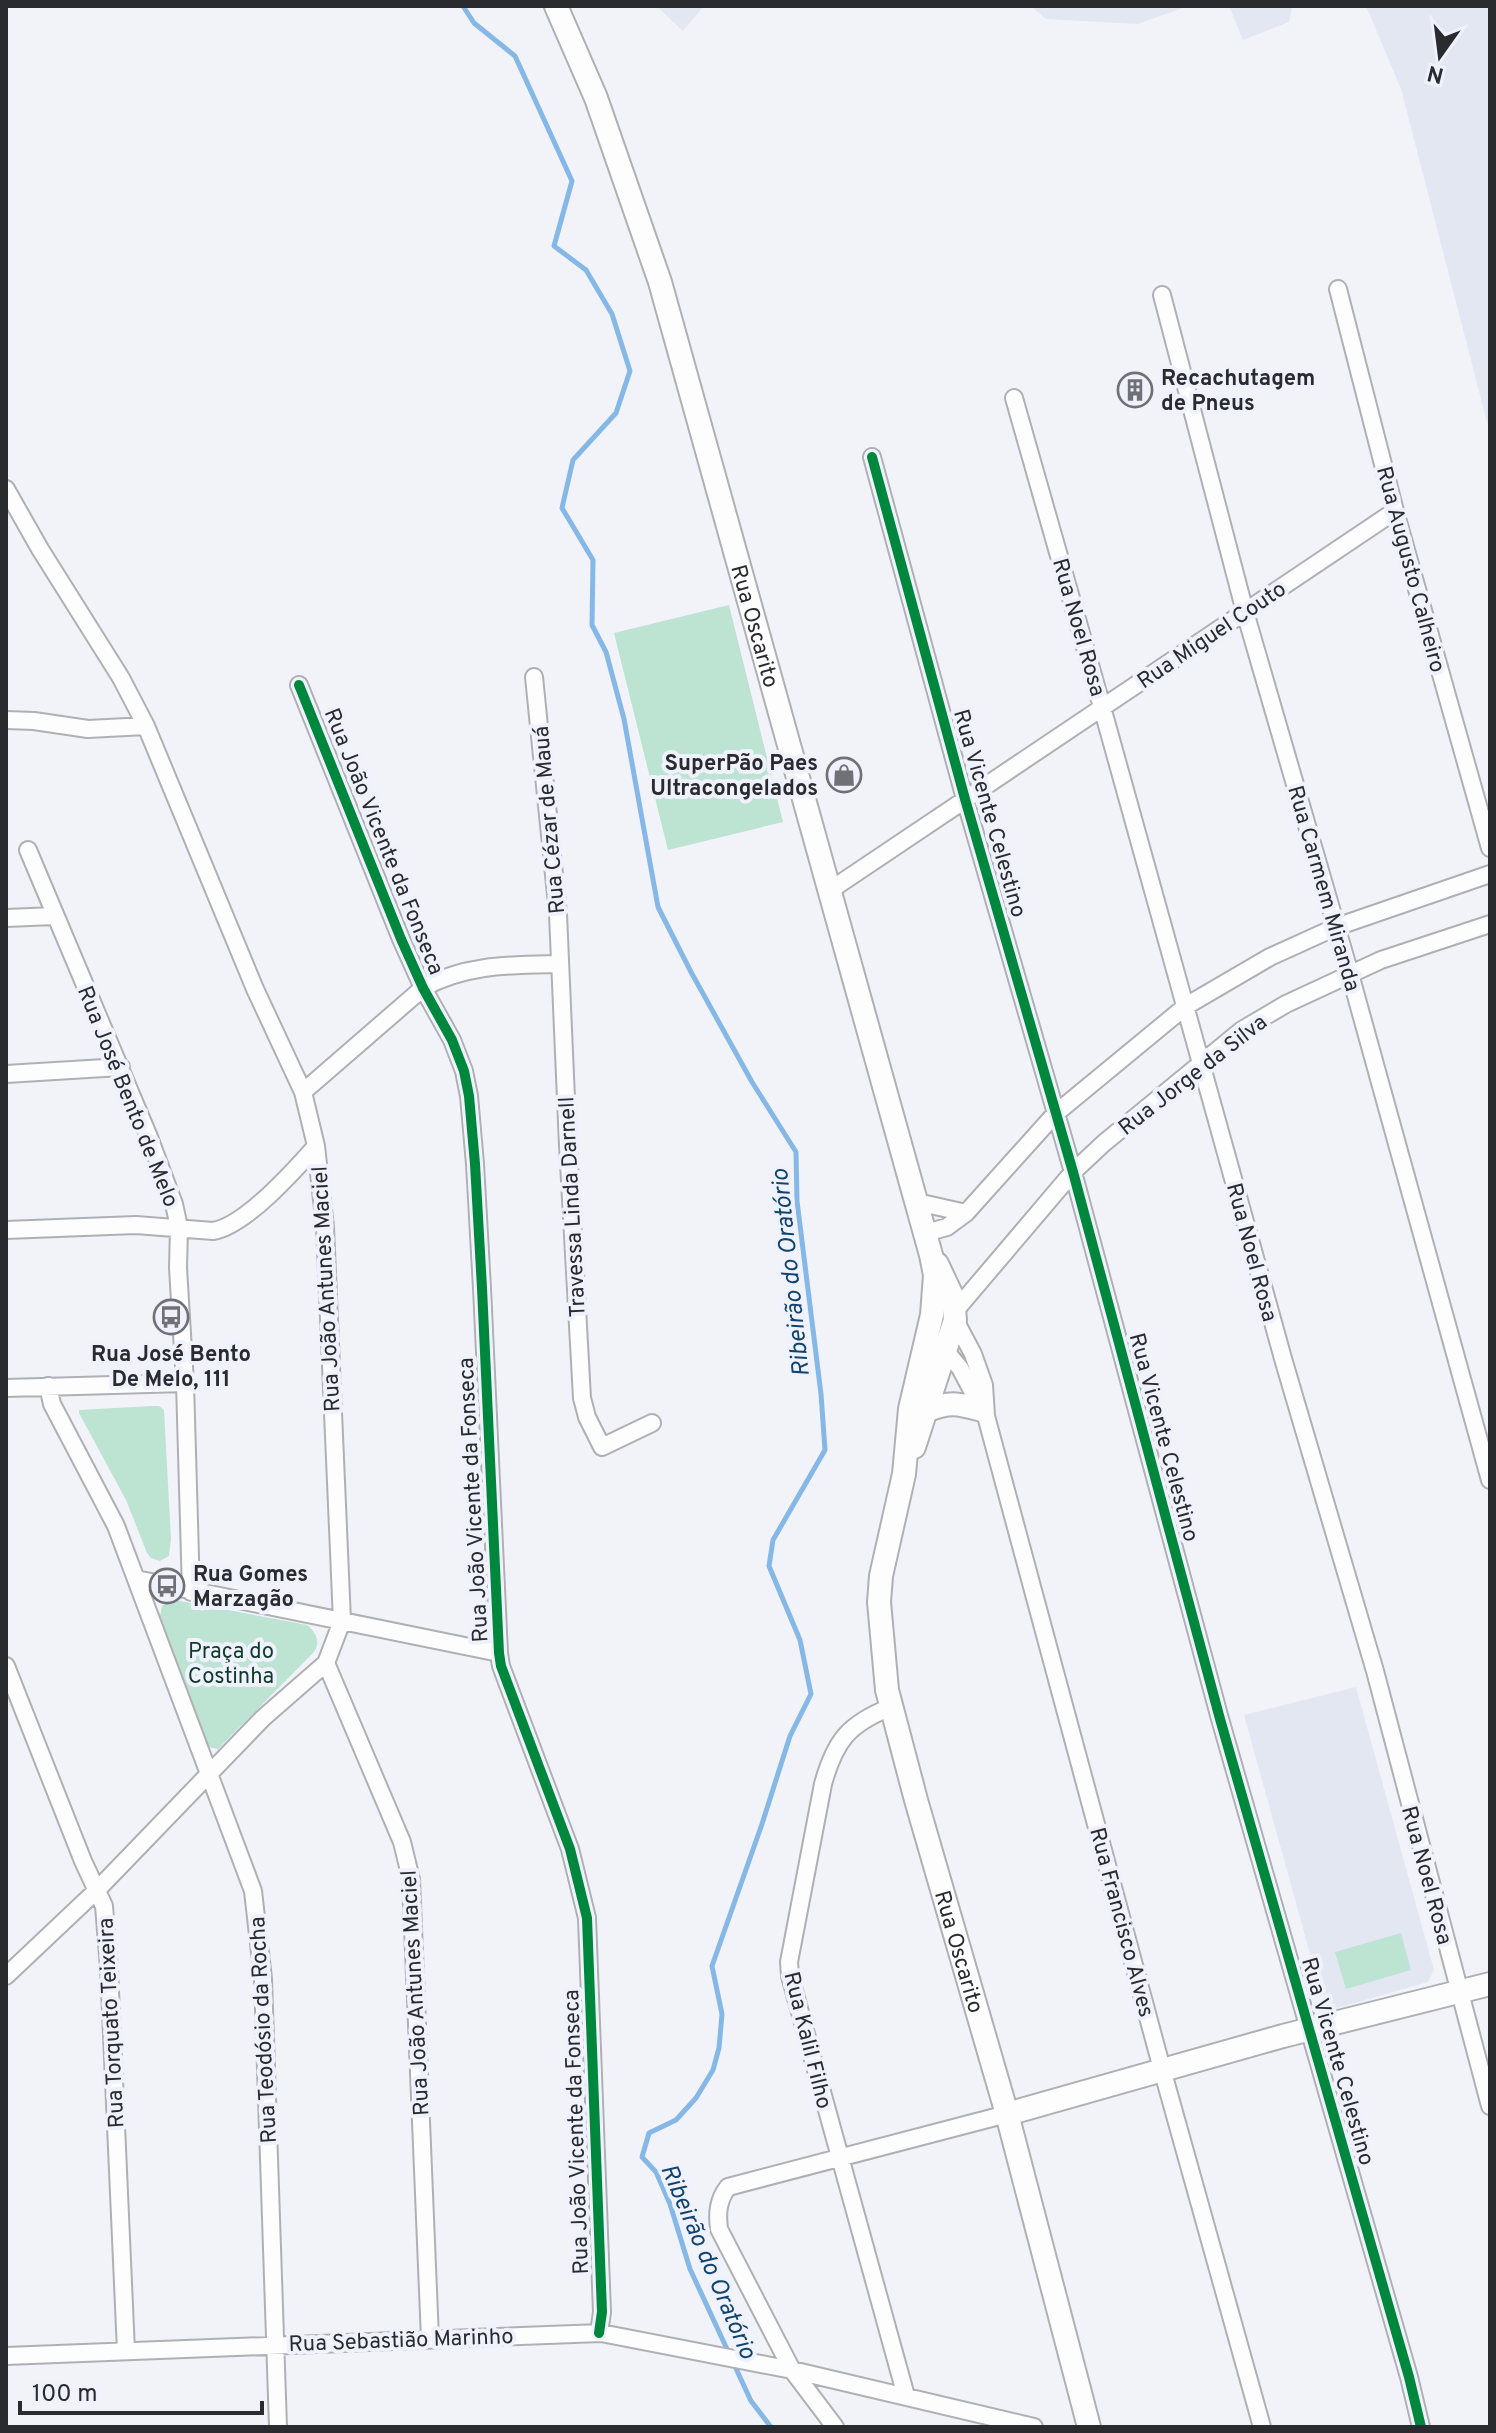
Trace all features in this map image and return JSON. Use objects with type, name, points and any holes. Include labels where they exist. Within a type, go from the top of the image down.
[{"type":"main road","name":"Rua Oscarito","points":[[556,6],[596,98],[660,282],[928,1244],[948,1284],[947,1350],[904,1474]]},
{"type":"main road","name":"Rua Oscarito","points":[[948,1313],[929,1334],[910,1409],[904,1474],[881,1576],[882,1644],[891,1707],[1007,2114],[1089,2427]]},
{"type":"main road","points":[[928,1410],[960,1403],[984,1413]]},
{"type":"main road","points":[[1007,2114],[1162,2069],[1490,1984]]},
{"type":"street","name":"Rua Augusto Calheiro","points":[[1338,289],[1395,511],[1490,848]]},
{"type":"street","name":"Rua Carmem Miranda","points":[[1162,295],[1245,612],[1350,974],[1490,1480]]},
{"type":"street","name":"Rua Noel Rosa","points":[[1014,398],[1284,1362],[1375,1671],[1490,2106]]},
{"type":"street","name":"Rua Vicente Celestino","points":[[872,457],[965,799],[1073,1172],[1219,1714],[1421,2427]]},
{"type":"street","name":"Rua João Antunes Maciel","points":[[6,489],[121,678],[146,726],[248,975],[303,1092],[316,1146],[325,1227],[342,1621]]},
{"type":"street","name":"Rua Miguel Couto","points":[[829,891],[1395,511]]},
{"type":"street","name":"Rua Cézar de Mauá","points":[[534,677],[558,914],[559,964]]},
{"type":"street","name":"Rua João Vicente da Fonseca","points":[[299,685],[423,988],[452,1040],[464,1071],[469,1096],[481,1257],[499,1653],[501,1666],[570,1849],[587,1918],[598,2170],[602,2312],[599,2333]]},
{"type":"street","points":[[6,720],[88,729],[146,726]]},
{"type":"street","name":"Rua José Bento de Melo","points":[[28,850],[121,1067],[174,1204],[179,1227],[191,1592]]},
{"type":"street","points":[[928,1244],[966,1213],[1055,1114],[1186,1006],[1270,957],[1336,927],[1490,874]]},
{"type":"street","points":[[6,918],[55,916]]},
{"type":"street","name":"Rua Jorge da Silva","points":[[948,1313],[1073,1172],[1242,1030],[1286,1004],[1381,960],[1490,924]]},
{"type":"street","points":[[303,1092],[423,988],[444,977],[471,969],[559,964]]},
{"type":"street","name":"Travessa Linda Darnell","points":[[559,964],[582,1398],[587,1417],[602,1447],[652,1423]]},
{"type":"street","points":[[6,1074],[121,1067]]},
{"type":"street","points":[[6,1230],[136,1225],[213,1231],[225,1229],[274,1190],[316,1146]]},
{"type":"street","points":[[917,1202],[966,1213]]},
{"type":"street","name":"Rua Francisco Alves","points":[[948,1313],[973,1354],[984,1385],[984,1413]]},
{"type":"street","name":"Rua Francisco Alves","points":[[929,1334],[947,1350],[960,1368],[984,1413],[1262,2427]]},
{"type":"street","points":[[6,1388],[185,1383]]},
{"type":"street","name":"Rua Teodósio da Rocha","points":[[48,1386],[52,1404],[116,1526],[253,1891],[263,1979],[278,2427]]},
{"type":"street","points":[[136,1579],[499,1653]]},
{"type":"street","points":[[6,1976],[97,1890],[263,1718],[326,1663],[342,1621]]},
{"type":"street","name":"Rua João Antunes Maciel","points":[[326,1663],[402,1842],[411,1879],[430,2339]]},
{"type":"street","name":"Rua Torquato Teixeira","points":[[6,1666],[104,1906],[126,2351]]},
{"type":"street","name":"Rua Kalil Filho","points":[[891,1707],[864,1718],[846,1735],[831,1758],[823,1784],[789,1962],[790,1976],[906,2396]]},
{"type":"street","points":[[835,2427],[792,2370],[719,2229],[719,2206],[728,2187],[1007,2114]]},
{"type":"street","name":"Rua Sebastião Marinho","points":[[6,2356],[599,2333],[769,2365],[1034,2427]]},
{"type":"shaded area","points":[[656,6],[704,6],[683,31]]},
{"type":"shaded area","points":[[1031,6],[1189,6],[1137,24],[1046,19]]},
{"type":"shaded area","points":[[1229,6],[1292,6],[1289,22],[1243,40]]},
{"type":"shaded area","points":[[1366,6],[1490,6],[1490,434],[1401,89]]},
{"type":"shaded area","points":[[1356,1687],[1434,1970],[1428,1982],[1337,2008],[1322,1997],[1244,1715]]},
{"type":"green space","points":[[729,605],[783,822],[668,850],[614,633]]},
{"type":"green space","points":[[159,1406],[164,1410],[171,1539],[169,1556],[160,1561],[147,1553],[126,1500],[79,1413],[79,1410]]},
{"type":"green space","name":"Praça do Costinha","points":[[175,1600],[307,1625],[316,1637],[314,1652],[218,1749],[205,1743],[159,1621],[162,1606]]},
{"type":"green space","points":[[1401,1933],[1411,1970],[1346,1989],[1335,1952]]},
{"type":"waterway","name":"Ribeirão do Oratório","points":[[463,6],[474,23],[515,56],[572,181],[554,246],[586,270],[612,314],[630,371],[616,413],[573,460],[562,508],[593,560],[592,625],[606,652],[624,719],[658,907],[752,1082],[796,1152],[797,1201],[825,1450],[773,1540],[769,1566],[800,1640],[811,1694],[790,1736],[712,1966],[722,2014],[719,2048],[713,2070],[696,2098],[676,2120],[649,2133],[642,2157],[656,2172],[670,2204],[690,2269],[751,2401],[771,2427]]},
{"type":"cycle path","points":[[872,457],[965,799],[1073,1172],[1220,1719],[1421,2427]]},
{"type":"cycle path","points":[[299,685],[401,939],[423,988],[452,1040],[464,1071],[469,1096],[482,1288],[499,1653],[501,1666],[570,1849],[587,1918],[602,2312],[599,2333]]},
{"type":"place","name":"Recachutagem de Pneus","points":[[1135,390]]},
{"type":"place","name":"SuperPão Paes Ultracongelados","points":[[844,775]]},
{"type":"place","name":"Rua José Bento De Melo, 111","points":[[171,1317]]},
{"type":"place","name":"Rua Gomes Marzagão","points":[[167,1586]]}]
